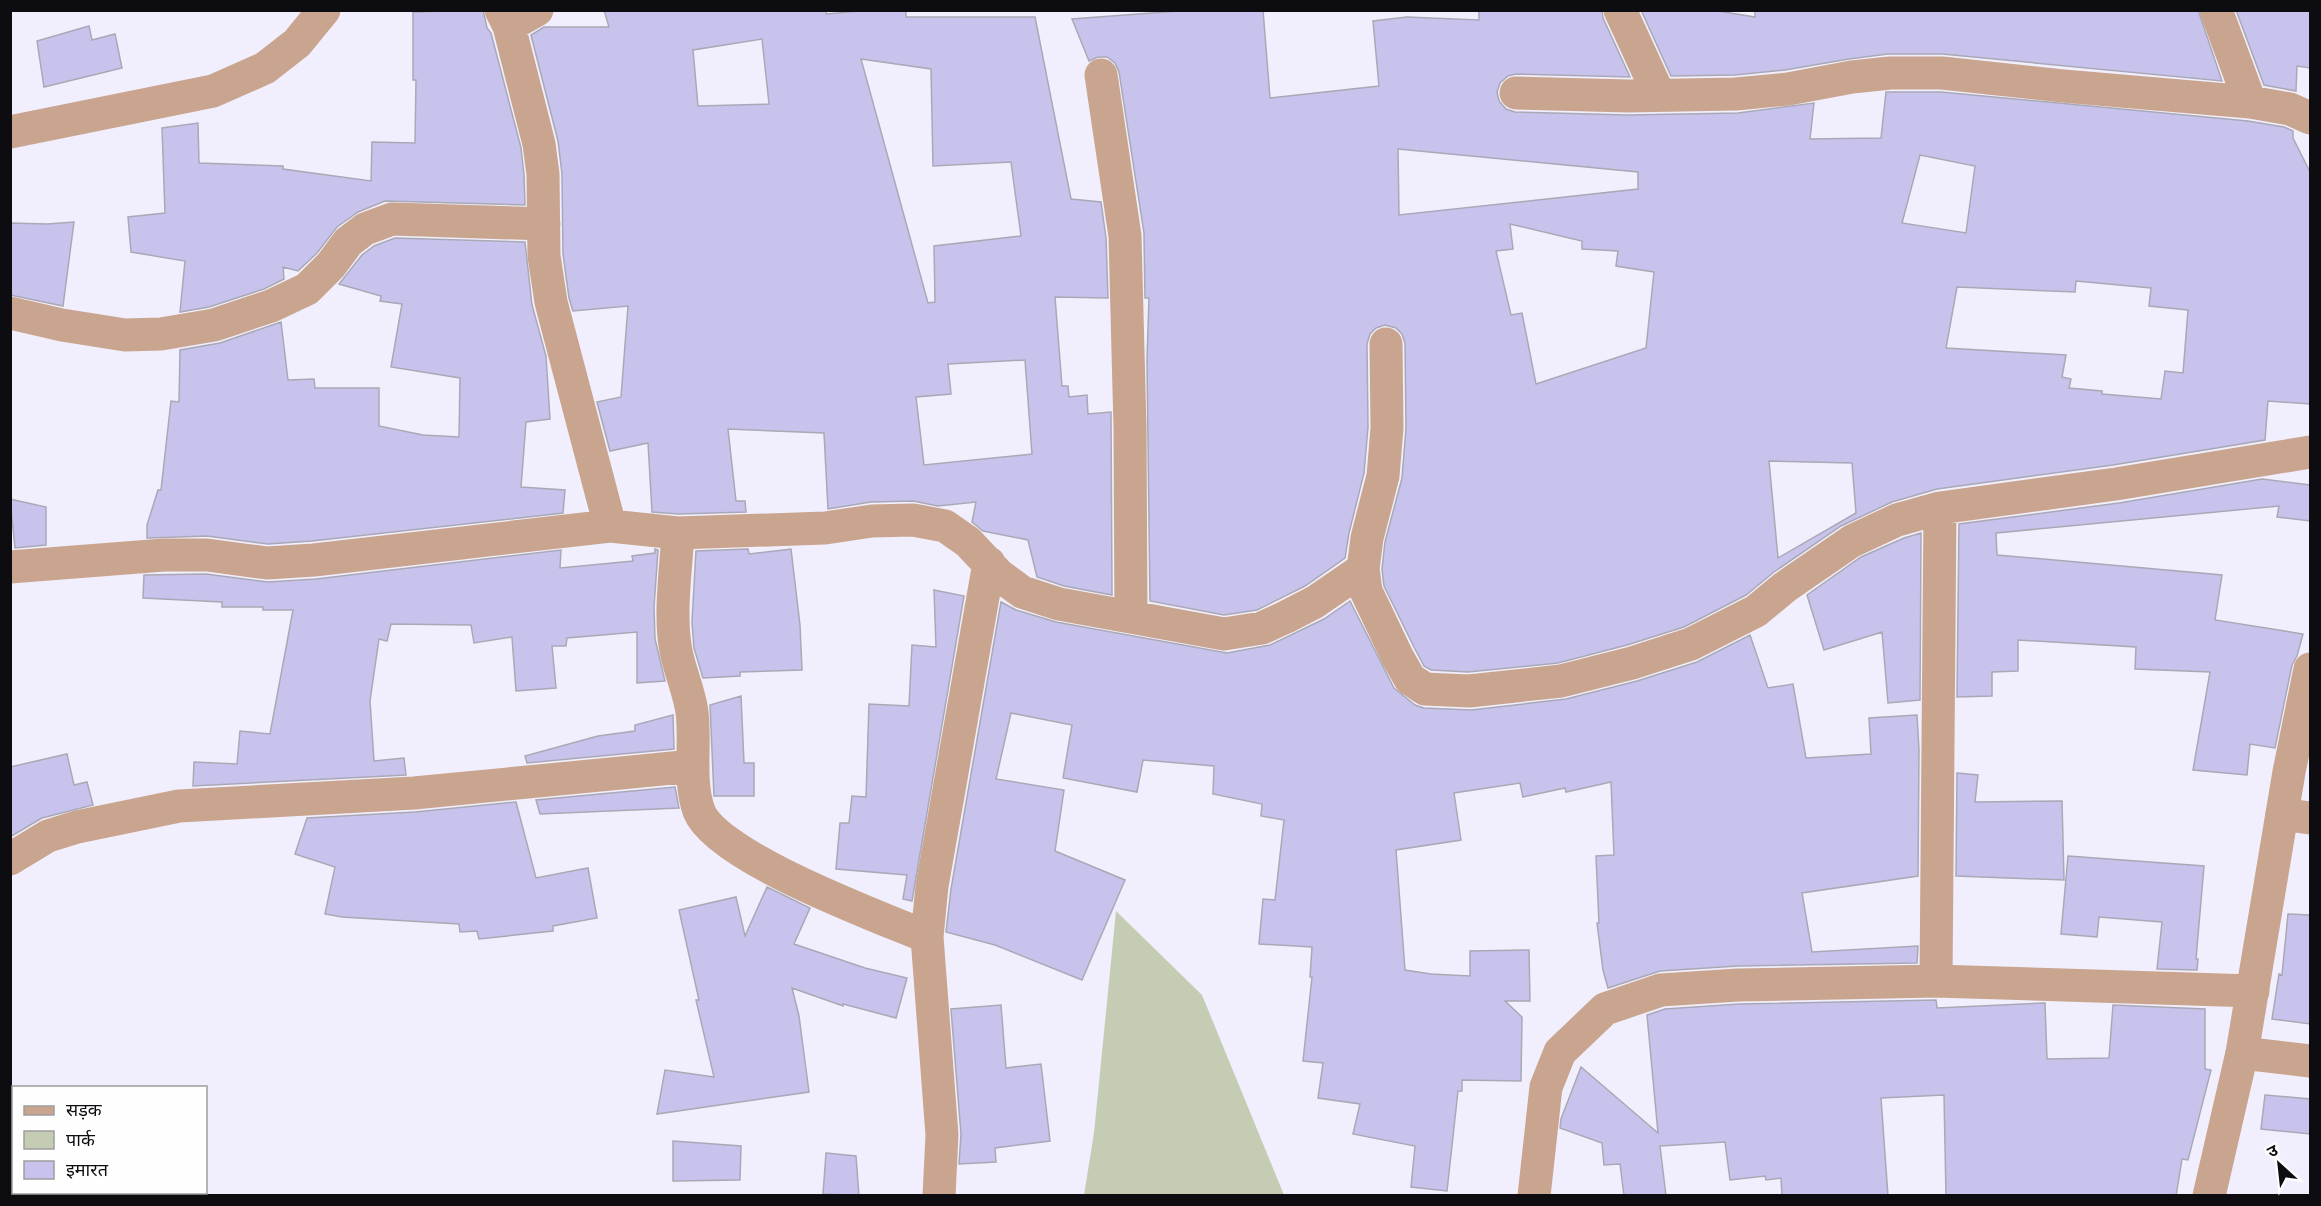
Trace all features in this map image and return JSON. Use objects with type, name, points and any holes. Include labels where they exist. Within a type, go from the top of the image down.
[{"type":"street","points":[[10,132],[213,91],[265,68],[297,43],[324,10]]},
{"type":"street","points":[[537,10],[505,18],[539,144],[543,174],[544,256],[551,302],[610,526]]},
{"type":"street","points":[[1620,10],[1659,95]]},
{"type":"street","points":[[2216,10],[2250,102]]},
{"type":"street","points":[[1516,93],[1736,94],[1788,89],[1852,77],[1890,73],[1941,72],[2063,86],[2250,102],[2290,109],[2310,118]]},
{"type":"street","points":[[1101,75],[1125,236],[1130,428],[1131,617]]},
{"type":"street","points":[[10,313],[125,335],[161,334],[204,327],[271,306],[307,289],[331,265],[348,242],[365,229],[392,219],[544,225]]},
{"type":"street","points":[[1386,344],[1387,428],[1383,476],[1366,538],[1363,569],[1366,591],[1397,656],[1410,679],[1425,689],[1469,691],[1561,681],[1632,663],[1691,644],[1756,611],[1793,580],[1852,541],[1897,520],[1940,508],[2116,484],[2310,452]]},
{"type":"street","points":[[1936,981],[1940,508]]},
{"type":"street","points":[[10,567],[164,555],[207,555],[267,563],[314,560],[610,526],[678,533],[825,528],[872,521],[914,520],[945,526],[968,542],[999,575],[1022,592],[1059,604],[1224,634],[1262,628],[1315,602],[1363,569]]},
{"type":"street","points":[[678,533],[673,621],[676,651],[691,704],[694,732],[693,792],[700,814],[722,836],[753,859],[795,882],[927,937]]},
{"type":"street","points":[[939,1196],[942,1135],[927,937],[932,886],[988,563]]},
{"type":"street","points":[[2209,1196],[2242,1053],[2253,991],[2296,816],[2310,669]]},
{"type":"street","points":[[10,859],[48,836],[77,826],[179,806],[414,793],[693,766]]},
{"type":"street","points":[[1534,1196],[1546,1087],[1560,1052],[1605,1009],[1661,990],[1738,985],[1936,981],[2253,991]]},
{"type":"street","points":[[2242,1053],[2310,1061]]},
{"type":"green space","points":[[1116,911],[1202,995],[1284,1195],[1084,1195],[1094,1133]]},
{"type":"building","points":[[483,10],[521,148],[525,205],[385,201],[358,212],[337,227],[317,253],[298,271],[283,267],[284,279],[264,289],[209,307],[180,312],[185,261],[131,252],[128,217],[165,213],[162,128],[198,123],[199,163],[283,166],[283,169],[371,181],[372,142],[415,143],[416,80],[413,80],[413,12]]},
{"type":"building","points":[[604,10],[826,10],[826,14],[906,10],[906,17],[1035,17],[1071,199],[1101,202],[1106,238],[1108,298],[1055,297],[1062,386],[1068,386],[1069,397],[1087,395],[1088,414],[1111,412],[1112,595],[1064,586],[1037,577],[1028,540],[983,531],[972,522],[976,502],[938,506],[913,501],[871,502],[828,509],[824,433],[728,429],[736,501],[745,501],[746,512],[679,514],[652,512],[648,443],[610,451],[597,402],[621,397],[628,306],[573,311],[569,298],[563,254],[562,174],[558,141],[531,35],[544,27],[609,27]],"holes":[[[762,39],[769,104],[698,106],[693,50]],[[861,59],[931,69],[933,166],[1011,162],[1021,236],[934,246],[935,302],[928,303]],[[1025,360],[1032,454],[924,465],[916,397],[951,394],[948,364]]]},
{"type":"building","points":[[1192,10],[1263,10],[1270,98],[1379,86],[1373,21],[1407,17],[1479,20],[1479,10],[1602,10],[1603,18],[1630,77],[1516,74],[1508,76],[1500,83],[1497,92],[1499,101],[1506,109],[1515,112],[1628,115],[1738,113],[1814,103],[1810,139],[1881,138],[1886,92],[1941,92],[2248,121],[2284,127],[2293,131],[2293,138],[2310,172],[2310,404],[2268,401],[2265,440],[2113,465],[1937,489],[1892,502],[1841,526],[1774,572],[1746,595],[1684,627],[1627,645],[1558,663],[1468,672],[1431,670],[1424,666],[1384,586],[1382,569],[1385,542],[1402,478],[1406,428],[1405,343],[1402,334],[1396,328],[1385,325],[1376,328],[1370,334],[1367,344],[1368,427],[1364,473],[1345,558],[1305,586],[1257,610],[1224,615],[1150,601],[1147,360],[1149,298],[1145,298],[1144,233],[1119,72],[1115,63],[1107,57],[1098,57],[1089,61],[1072,19]],"holes":[[[1398,149],[1638,172],[1638,189],[1399,215]],[[1920,155],[1975,166],[1966,233],[1902,223]],[[1510,224],[1582,241],[1582,249],[1618,251],[1616,266],[1654,272],[1646,348],[1536,384],[1522,313],[1511,315],[1496,251],[1513,249]],[[2076,281],[2151,288],[2149,306],[2188,310],[2183,373],[2165,371],[2161,399],[2102,394],[2102,391],[2069,388],[2071,379],[2062,377],[2066,355],[1946,348],[1957,287],[2075,292]],[[1769,461],[1852,463],[1856,513],[1778,558]]]},
{"type":"building","points":[[1641,10],[1712,10],[1755,17],[1755,10],[2198,10],[2222,81],[1942,54],[1888,54],[1785,70],[1735,75],[1671,76]]},
{"type":"building","points":[[2236,10],[2310,10],[2310,68],[2297,66],[2296,91],[2264,85]]},
{"type":"building","points":[[89,26],[92,40],[115,34],[122,68],[44,87],[37,41]]},
{"type":"building","points":[[74,222],[63,306],[10,295],[10,223]]},
{"type":"building","points":[[395,238],[525,242],[532,305],[546,356],[550,419],[526,422],[521,487],[565,490],[563,513],[268,544],[207,536],[147,538],[147,525],[158,490],[161,490],[171,401],[179,402],[180,350],[220,343],[281,322],[288,380],[314,379],[315,388],[379,388],[379,426],[423,435],[459,437],[460,378],[391,367],[402,304],[380,301],[381,296],[339,284],[362,255],[374,246]]},
{"type":"building","points":[[2262,479],[2310,485],[2310,521],[2277,517],[2279,506],[1996,533],[1997,555],[2222,575],[2215,620],[2303,634],[2292,665],[2275,748],[2250,744],[2247,775],[2193,770],[2210,672],[2135,669],[2136,647],[2018,640],[2018,671],[1992,672],[1992,696],[1957,697],[1959,524],[2119,503]]},
{"type":"building","points":[[10,499],[46,507],[46,545],[15,548]]},
{"type":"building","points":[[1921,533],[1920,700],[1888,703],[1882,632],[1824,650],[1807,595],[1861,557]]},
{"type":"building","points":[[655,549],[658,550],[654,607],[655,639],[665,681],[637,683],[637,632],[567,638],[566,646],[552,646],[556,688],[516,691],[512,637],[474,643],[471,625],[391,624],[387,641],[379,639],[370,701],[374,761],[404,758],[406,775],[193,786],[194,762],[237,764],[240,731],[270,734],[293,610],[222,607],[222,602],[143,598],[144,575],[206,574],[268,582],[316,579],[561,550],[560,568],[633,561],[632,556],[655,553]]},
{"type":"building","points":[[748,549],[749,554],[791,549],[800,625],[802,670],[740,672],[740,676],[703,678],[694,648],[692,622],[696,551]]},
{"type":"building","points":[[934,590],[964,596],[912,901],[903,899],[907,875],[836,869],[840,823],[849,823],[852,796],[866,797],[869,704],[909,706],[912,645],[936,647]]},
{"type":"building","points":[[1350,601],[1394,688],[1415,705],[1424,708],[1471,710],[1566,699],[1637,681],[1697,662],[1750,635],[1768,688],[1793,684],[1806,758],[1871,754],[1869,718],[1917,715],[1918,876],[1802,893],[1812,952],[1918,946],[1917,963],[1738,966],[1660,971],[1608,988],[1603,970],[1597,923],[1599,923],[1596,856],[1614,855],[1611,782],[1566,792],[1565,788],[1523,797],[1520,783],[1454,793],[1461,840],[1396,850],[1405,970],[1470,976],[1470,951],[1529,950],[1530,1001],[1505,1001],[1522,1017],[1521,1081],[1462,1080],[1462,1091],[1458,1091],[1447,1191],[1411,1187],[1415,1146],[1353,1134],[1360,1104],[1318,1098],[1323,1063],[1303,1061],[1312,977],[1310,977],[1312,947],[1259,944],[1263,899],[1275,900],[1284,820],[1261,816],[1262,804],[1213,794],[1214,766],[1143,760],[1137,792],[1063,778],[1072,725],[1011,713],[996,779],[1064,790],[1055,851],[1125,880],[1082,980],[995,945],[946,932],[951,889],[1001,602],[1016,610],[1056,622],[1227,653],[1270,645],[1324,619]]},
{"type":"building","points":[[741,696],[744,763],[754,763],[754,796],[714,796],[710,705]]},
{"type":"building","points":[[673,715],[674,749],[527,763],[525,756],[598,736],[635,731],[635,725]]},
{"type":"building","points":[[67,754],[74,785],[87,782],[93,805],[42,818],[10,837],[10,767]]},
{"type":"building","points":[[1957,773],[1978,775],[1975,802],[2062,801],[2064,880],[1956,876]]},
{"type":"building","points":[[675,787],[679,808],[540,814],[536,800]]},
{"type":"building","points":[[516,802],[536,878],[588,868],[597,918],[553,926],[553,931],[479,939],[477,931],[460,932],[459,924],[325,914],[335,867],[295,854],[307,818],[415,812]]},
{"type":"building","points":[[2068,856],[2204,866],[2197,970],[2157,969],[2162,922],[2099,917],[2097,937],[2061,934]]},
{"type":"building","points":[[767,887],[810,908],[794,944],[865,968],[907,978],[896,1018],[843,1004],[843,1006],[792,988],[799,1016],[809,1092],[657,1114],[665,1070],[714,1077],[696,1000],[699,1000],[679,910],[736,897],[745,936]]},
{"type":"building","points":[[2288,914],[2310,915],[2310,1024],[2272,1019],[2279,974],[2282,975]]},
{"type":"building","points":[[1936,1000],[1937,1008],[2045,1003],[2047,1059],[2109,1058],[2113,1005],[2205,1009],[2205,1069],[2211,1070],[2188,1160],[2182,1159],[2176,1196],[1946,1196],[1944,1095],[1881,1098],[1888,1196],[1782,1196],[1781,1178],[1766,1180],[1765,1176],[1730,1180],[1725,1142],[1660,1146],[1666,1196],[1624,1196],[1620,1164],[1604,1165],[1602,1143],[1560,1128],[1561,1119],[1581,1067],[1658,1133],[1647,1015],[1665,1009],[1739,1004]]},
{"type":"building","points":[[1001,1005],[1006,1068],[1041,1064],[1050,1141],[995,1148],[996,1162],[959,1164],[961,1134],[951,1009]]},
{"type":"building","points":[[2265,1095],[2310,1099],[2310,1134],[2261,1129]]},
{"type":"building","points":[[673,1141],[741,1146],[740,1180],[673,1181]]},
{"type":"building","points":[[826,1153],[856,1156],[859,1196],[823,1194]]}]
